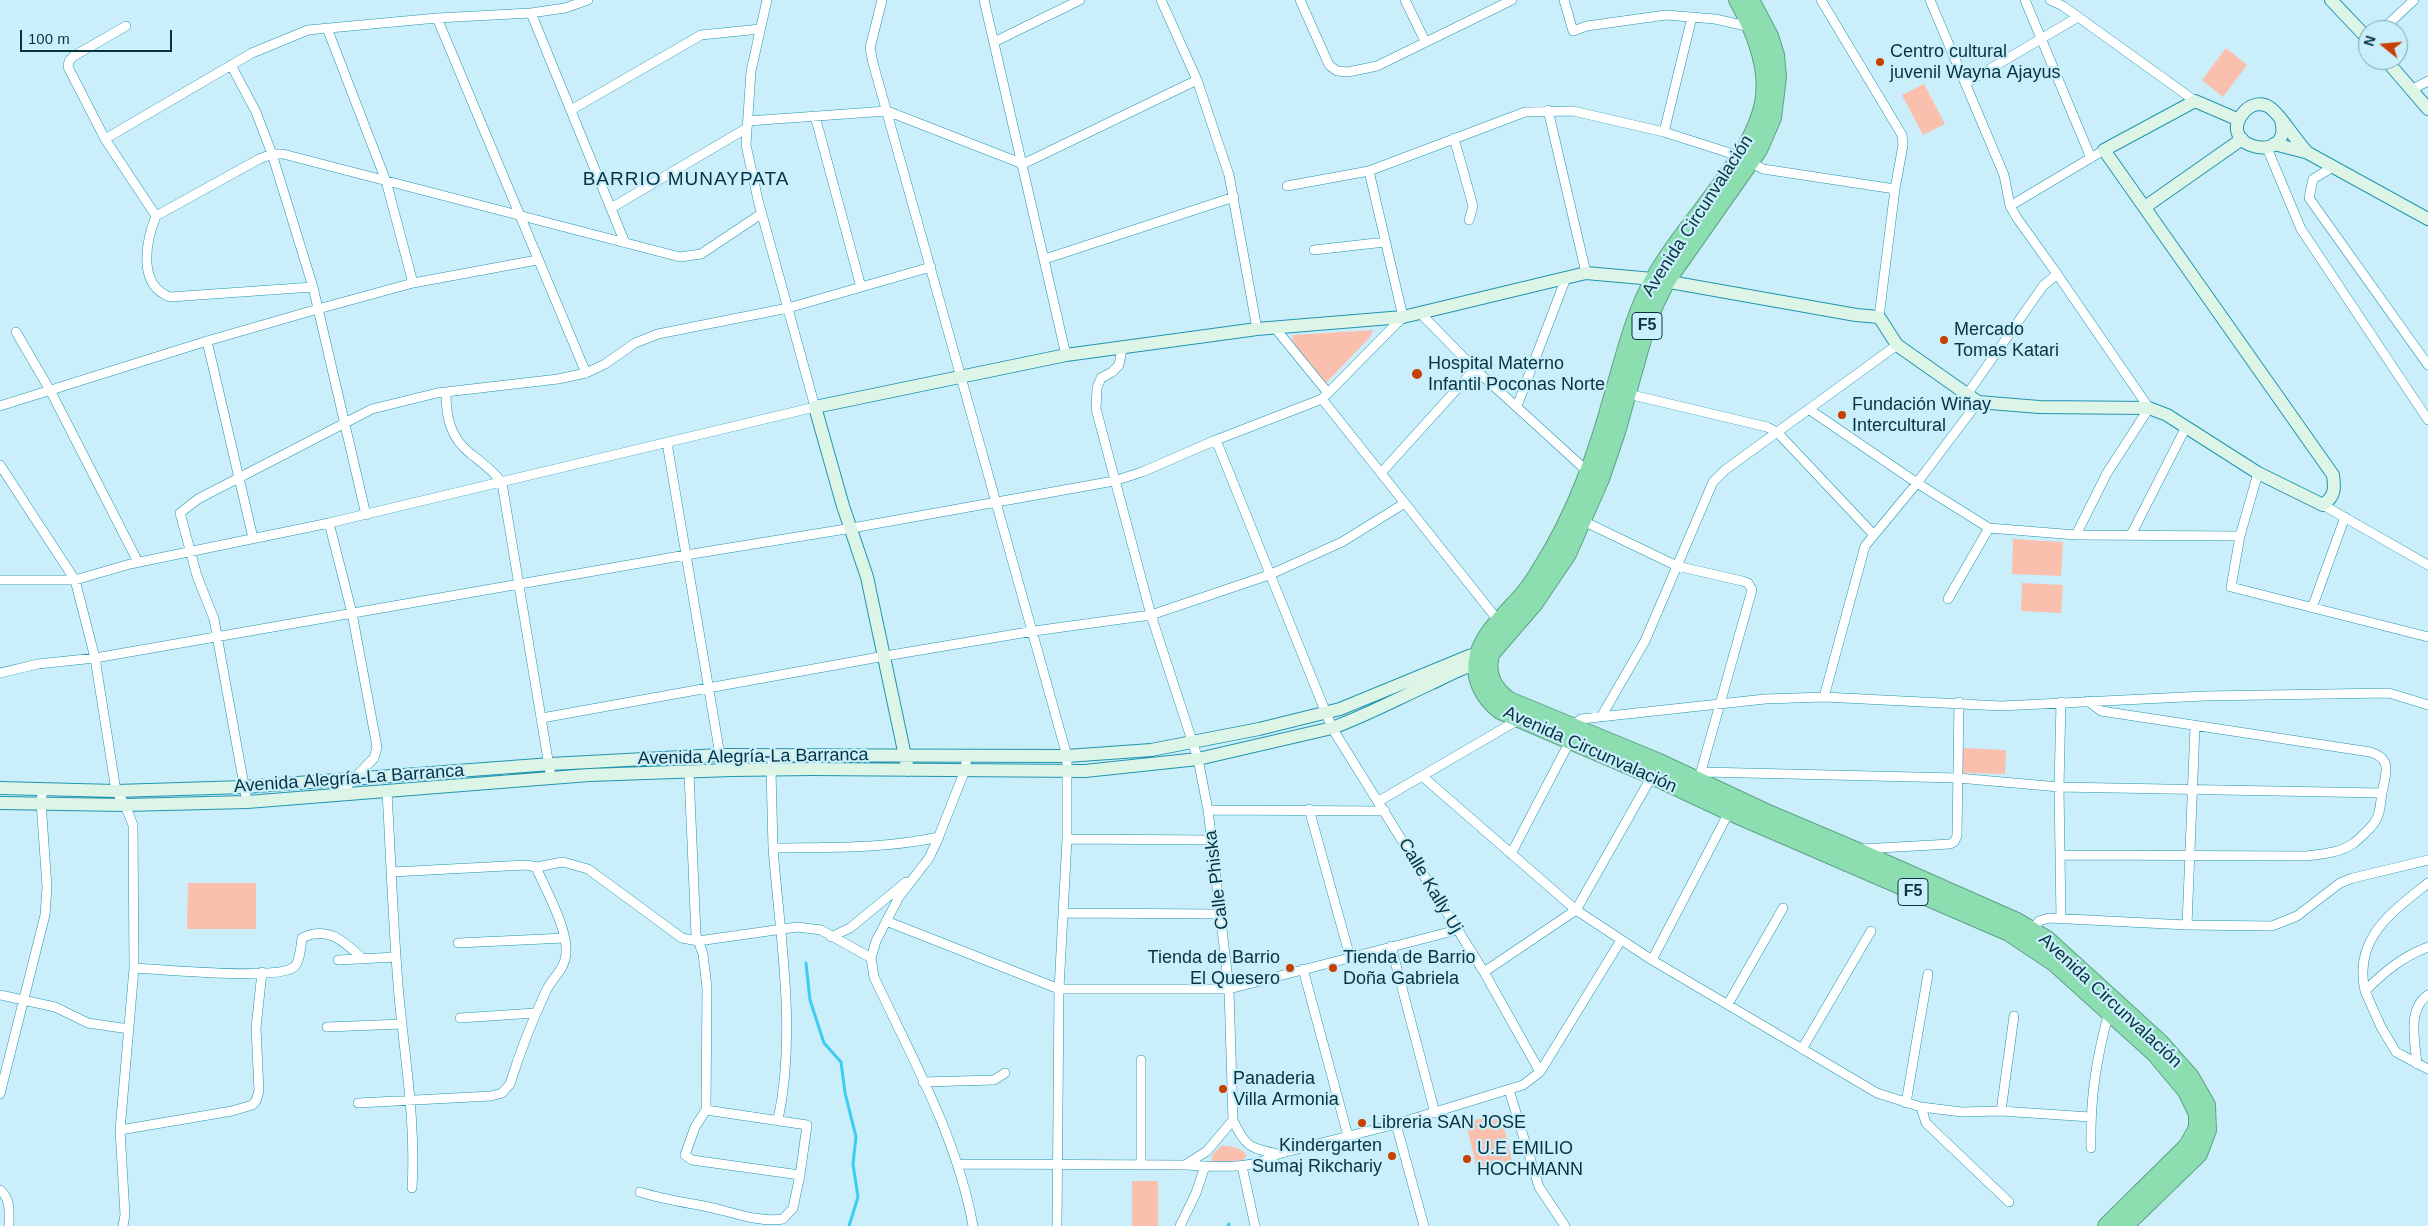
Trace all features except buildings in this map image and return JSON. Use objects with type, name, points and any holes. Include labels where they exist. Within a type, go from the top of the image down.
[{"type":"highway","name":"Avenida Circunvalación","points":[[1744,160],[1763,102],[1764,76],[1761,56],[1751,27],[1749,3]]},
{"type":"highway","name":"Avenida Circunvalación","points":[[1749,3],[1770,36],[1778,77],[1773,118],[1660,280],[1644,332],[1588,472],[1568,554],[1535,602],[1503,627],[1487,635],[1484,659],[1492,682],[1499,692],[1521,713],[1729,812],[1866,862],[2028,935],[2047,939],[2161,1043],[2191,1077],[2207,1105],[2208,1130],[2198,1154],[2125,1226]]},
{"type":"highway","name":"Avenida Circunvalación","points":[[1577,518],[1601,480],[1621,392]]},
{"type":"highway","name":"Avenida Circunvalación","points":[[1569,736],[1700,776],[1854,849],[1866,862]]},
{"type":"highway","name":"Avenida Circunvalación","points":[[2028,935],[2054,963],[2130,1029],[2167,1068],[2186,1091],[2197,1114],[2197,1128],[2187,1146],[2106,1226]]},
{"type":"street","points":[[105,139],[231,66],[288,36],[308,30],[437,18],[531,13],[565,8],[588,0]]},
{"type":"street","points":[[767,0],[750,72],[746,145],[762,214],[815,407],[843,506],[867,577],[908,770]]},
{"type":"street","points":[[882,0],[870,48],[1068,756],[1067,839],[1059,990],[1057,1226]]},
{"type":"street","points":[[984,0],[1066,355]]},
{"type":"street","points":[[994,42],[1080,0]]},
{"type":"street","points":[[1161,0],[1197,80],[1229,175],[1258,329]]},
{"type":"street","points":[[1300,0],[1329,65],[1337,71],[1378,66],[1425,41],[1512,0]]},
{"type":"street","points":[[1405,0],[1425,41]]},
{"type":"street","points":[[1564,0],[1573,31],[1587,26],[1666,15],[1715,19],[1751,27]]},
{"type":"street","points":[[1821,0],[1899,128],[1903,145],[1895,190],[1880,317],[1897,345],[1973,398],[2039,407],[2149,408],[2167,415],[2258,472],[2345,517],[2428,565]]},
{"type":"street","points":[[1930,0],[2004,175],[2010,206],[2016,218],[2149,408]]},
{"type":"street","points":[[2025,0],[2092,158]]},
{"type":"street","points":[[2050,0],[2078,17],[2194,101],[2239,120]]},
{"type":"street","points":[[2331,0],[2358,28]]},
{"type":"street","points":[[2393,20],[2414,0]]},
{"type":"street","points":[[531,13],[626,243]]},
{"type":"street","points":[[1664,132],[1692,17]]},
{"type":"street","points":[[1966,84],[2078,17]]},
{"type":"street","points":[[437,18],[586,373]]},
{"type":"street","points":[[126,26],[74,56],[69,61],[68,67],[105,139],[156,216]]},
{"type":"street","points":[[327,28],[386,181],[414,283]]},
{"type":"street","points":[[571,110],[700,35],[760,29]]},
{"type":"street","points":[[231,66],[256,112],[272,154],[313,287],[366,515]]},
{"type":"street","points":[[2394,70],[2428,109]]},
{"type":"street","points":[[611,208],[748,124],[815,116],[887,111],[1023,164],[1197,80]]},
{"type":"street","points":[[2411,90],[2428,81]]},
{"type":"street","points":[[2010,206],[2104,150],[2194,101]]},
{"type":"street","points":[[2308,153],[2271,146],[2252,147],[2242,139],[2238,126],[2239,120],[2247,109],[2261,104],[2275,110],[2296,142],[2308,153],[2428,218]]},
{"type":"street","points":[[1287,186],[1369,171],[1525,112],[1548,110],[1573,111],[1664,132],[1744,160],[1762,169],[1895,190]]},
{"type":"street","points":[[1548,110],[1586,273]]},
{"type":"street","points":[[815,116],[861,287]]},
{"type":"street","points":[[2271,146],[2282,131],[2281,120]]},
{"type":"street","points":[[1454,138],[1473,206],[1469,220]]},
{"type":"street","points":[[2145,206],[2242,139]]},
{"type":"street","points":[[2271,146],[2301,229],[2428,420]]},
{"type":"street","points":[[2104,150],[2333,475],[2335,489],[2332,499],[2323,505]]},
{"type":"street","points":[[313,287],[170,297],[162,294],[153,285],[147,270],[149,240],[156,216],[259,159],[272,154],[283,154],[680,257],[701,254],[762,214]]},
{"type":"street","points":[[2332,167],[2313,179],[2309,198],[2428,365]]},
{"type":"street","points":[[1369,171],[1403,317]]},
{"type":"street","points":[[1045,259],[1234,197]]},
{"type":"street","points":[[1314,250],[1385,242]]},
{"type":"street","points":[[0,406],[51,392],[207,340],[318,308],[414,283],[537,260]]},
{"type":"street","points":[[248,802],[214,620],[189,552],[180,513],[198,499],[239,476],[372,409],[446,392],[551,380],[586,373],[605,364],[635,343],[658,334],[788,308],[932,267]]},
{"type":"street","points":[[0,580],[75,580],[138,562],[366,515],[815,407],[1066,355],[1122,349],[1258,329],[1403,317],[1586,273],[1660,280],[1856,315],[1880,317]]},
{"type":"street","points":[[1824,698],[1865,546],[1918,483],[2043,286],[2057,274]]},
{"type":"street","points":[[1517,406],[1566,278]]},
{"type":"street","points":[[1420,313],[1476,369],[1588,472]]},
{"type":"street","points":[[0,673],[38,664],[95,658],[1114,481],[1142,472],[1325,396],[1403,317]]},
{"type":"street","points":[[1274,328],[1381,473],[1503,627]]},
{"type":"street","points":[[16,332],[51,392],[138,562]]},
{"type":"street","points":[[207,340],[253,538]]},
{"type":"street","points":[[1601,717],[1645,641],[1713,482],[1724,470],[1810,410],[1897,345]]},
{"type":"street","name":"Calle Phiska","points":[[1122,349],[1119,364],[1112,372],[1101,378],[1097,388],[1096,408],[1151,615],[1198,760],[1208,810],[1230,989],[1233,1120]]},
{"type":"street","points":[[1381,473],[1476,369]]},
{"type":"street","points":[[446,392],[446,416],[452,430],[468,452],[496,474],[502,483],[551,778]]},
{"type":"street","points":[[1621,392],[1767,427],[1777,432],[1874,535]]},
{"type":"street","points":[[2076,535],[2107,473],[2149,408]]},
{"type":"street","points":[[1810,410],[1918,483],[1989,528],[2076,535],[2240,536]]},
{"type":"street","points":[[2131,535],[2186,427]]},
{"type":"street","name":"Calle Kally Uj","points":[[1216,440],[1332,728],[1484,972],[1540,1072]]},
{"type":"street","points":[[667,443],[720,755],[720,771]]},
{"type":"street","points":[[0,465],[75,580],[95,658],[116,791],[125,805],[134,833],[134,968],[120,1130],[125,1215],[122,1226]]},
{"type":"street","points":[[2258,472],[2240,536],[2231,587],[2428,637]]},
{"type":"street","points":[[542,718],[885,656],[1034,631],[1151,615],[1269,575],[1342,542],[1405,503]]},
{"type":"street","points":[[2312,608],[2345,517]]},
{"type":"street","points":[[1577,518],[1677,566],[1742,581],[1748,584],[1752,590],[1718,704],[1700,776],[1958,778],[2059,787],[2382,793]]},
{"type":"street","points":[[329,523],[352,613],[377,747],[374,758],[350,780],[338,795]]},
{"type":"street","points":[[1948,600],[1989,528]]},
{"type":"street","name":"Avenida Alegría-La Barranca","points":[[0,788],[116,791],[244,787],[550,764],[720,755],[1068,756],[1151,750],[1193,743],[1326,713],[1484,659]]},
{"type":"street","name":"Avenida Alegría-La Barranca","points":[[0,803],[41,802],[125,805],[248,802],[551,778],[771,770],[1068,772],[1198,760],[1332,728],[1484,659]]},
{"type":"street","points":[[1511,854],[1569,736],[1581,719],[1764,699],[1824,698],[1959,702],[2001,706],[2233,695],[2389,693],[2428,705]]},
{"type":"street","points":[[2060,855],[2306,856],[2340,851],[2352,844],[2372,826],[2380,810],[2386,777],[2385,762],[2380,755],[2101,711],[2088,701]]},
{"type":"street","points":[[1854,849],[1950,844],[1954,842],[1957,836],[1959,702]]},
{"type":"street","points":[[2061,919],[2059,787],[2062,702]]},
{"type":"street","points":[[1379,801],[1521,713]]},
{"type":"street","points":[[2187,925],[2194,789],[2195,726]]},
{"type":"street","points":[[773,755],[771,770],[773,848],[787,1045],[778,1120]]},
{"type":"street","points":[[967,756],[965,770],[939,837],[929,858],[899,898],[876,942],[871,958],[874,977],[951,1142],[967,1192],[973,1226]]},
{"type":"street","points":[[689,772],[695,920],[698,941],[703,954],[707,988],[706,1110],[695,1127],[685,1154],[692,1160],[800,1175]]},
{"type":"street","points":[[1422,776],[1576,910],[1652,960],[1877,1093],[1921,1107],[1962,1112],[2001,1111],[2090,1117]]},
{"type":"street","points":[[1484,972],[1576,910],[1652,776]]},
{"type":"street","points":[[0,1094],[45,915],[47,887],[41,802],[43,788]]},
{"type":"street","points":[[387,792],[396,957],[407,1080],[412,1100],[414,1155],[412,1188]]},
{"type":"street","points":[[1208,810],[1309,809],[1385,811]]},
{"type":"street","points":[[1309,809],[1350,957]]},
{"type":"street","points":[[1652,960],[1729,812]]},
{"type":"street","points":[[773,848],[876,847],[905,844],[939,837]]},
{"type":"street","points":[[1067,839],[1212,840]]},
{"type":"street","points":[[2028,935],[2043,919],[2187,925],[2272,926],[2297,916],[2346,880],[2428,860]]},
{"type":"street","points":[[392,872],[526,865],[536,867],[563,862],[588,869],[676,935],[698,941],[797,927],[821,930],[871,958]]},
{"type":"street","points":[[358,1103],[491,1096],[502,1093],[510,1084],[536,1013],[550,983],[564,964],[565,938],[536,867]]},
{"type":"street","points":[[831,937],[850,928],[917,872]]},
{"type":"street","points":[[2428,883],[2383,920],[2376,929],[2363,970],[2365,992],[2381,1027],[2396,1052],[2428,1069]]},
{"type":"street","points":[[1728,1004],[1783,908]]},
{"type":"street","points":[[1063,914],[1221,914]]},
{"type":"street","points":[[886,922],[1059,990],[1230,989],[1457,930]]},
{"type":"street","points":[[1802,1049],[1871,931]]},
{"type":"street","points":[[134,968],[230,974],[283,972],[294,968],[302,938],[318,933],[332,934],[363,959]]},
{"type":"street","points":[[458,943],[565,938]]},
{"type":"street","points":[[958,1164],[1242,1166],[1265,1162],[1278,1154],[1396,1124],[1509,1090],[1523,1085],[1540,1072],[1621,940]]},
{"type":"street","points":[[1391,946],[1435,1113]]},
{"type":"street","points":[[2365,992],[2385,971],[2415,952],[2428,947]]},
{"type":"street","points":[[338,960],[396,957]]},
{"type":"street","points":[[1302,969],[1348,1136]]},
{"type":"street","points":[[120,1130],[232,1111],[252,1105],[259,1091],[256,1028],[262,972]]},
{"type":"street","points":[[1906,1103],[1928,974]]},
{"type":"street","points":[[2417,1064],[2415,1012],[2419,1002],[2428,995]]},
{"type":"street","points":[[0,996],[55,1007],[88,1023],[129,1029]]},
{"type":"street","points":[[2090,1148],[2090,1117],[2094,1070],[2109,1012]]},
{"type":"street","points":[[460,1018],[536,1013]]},
{"type":"street","points":[[2001,1111],[2014,1016]]},
{"type":"street","points":[[327,1027],[402,1024]]},
{"type":"street","points":[[1141,1060],[1141,1165]]},
{"type":"street","points":[[923,1082],[994,1080],[1005,1073]]},
{"type":"street","points":[[1509,1090],[1540,1188],[1565,1226]]},
{"type":"street","points":[[1921,1107],[1926,1123],[2009,1202]]},
{"type":"street","points":[[640,1192],[667,1200],[704,1206],[769,1221],[783,1219],[793,1208],[807,1125],[706,1110]]},
{"type":"street","points":[[1185,1166],[1207,1151],[1233,1120],[1241,1139],[1255,1149],[1278,1154]]},
{"type":"street","points":[[1396,1124],[1424,1226]]},
{"type":"street","points":[[1180,1226],[1196,1193],[1206,1166]]},
{"type":"street","points":[[1242,1166],[1255,1226]]},
{"type":"street","points":[[0,1190],[5,1194],[9,1204],[9,1226]]},
{"type":"shaded area","points":[[2226,48],[2247,65],[2223,97],[2202,80]]},
{"type":"shaded area","points":[[1924,84],[1945,124],[1923,135],[1902,95]]},
{"type":"shaded area","points":[[1373,330],[1370,337],[1326,383],[1320,380],[1292,340],[1293,335]]},
{"type":"shaded area","points":[[2013,539],[2063,542],[2061,576],[2012,574]]},
{"type":"shaded area","points":[[2022,583],[2063,585],[2061,613],[2021,611]]},
{"type":"shaded area","points":[[1963,748],[2006,750],[2005,774],[1963,773]]},
{"type":"shaded area","points":[[188,883],[256,883],[256,929],[187,929]]},
{"type":"shaded area","points":[[1501,1114],[1512,1161],[1477,1170],[1466,1122]]},
{"type":"shaded area","points":[[1221,1146],[1242,1150],[1247,1155],[1243,1160],[1212,1164],[1212,1155]]},
{"type":"shaded area","points":[[1132,1181],[1158,1181],[1158,1226],[1132,1226]]},
{"type":"waterway","points":[[806,963],[810,1000],[824,1043],[841,1062],[845,1093],[856,1137],[853,1164],[858,1197],[849,1226]]},
{"type":"place","name":"Centro cultural juvenil Wayna Ajayus","points":[[1880,62]]},
{"type":"place","name":"Mercado Tomas Katari","points":[[1944,340]]},
{"type":"place","name":"Hospital Materno Infantil Poconas Norte","points":[[1417,374]]},
{"type":"place","name":"Fundación Wiñay Intercultural","points":[[1842,415]]},
{"type":"place","name":"Tienda de Barrio El Quesero","points":[[1290,968]]},
{"type":"place","name":"Tienda de Barrio Doña Gabriela","points":[[1333,968]]},
{"type":"place","name":"Panaderia Villa Armonia","points":[[1223,1089]]},
{"type":"place","name":"Libreria SAN JOSE","points":[[1362,1123]]},
{"type":"place","name":"Kindergarten Sumaj Rikchariy","points":[[1392,1156]]},
{"type":"place","name":"U.E EMILIO HOCHMANN","points":[[1467,1159]]},
{"type":"district","name":"BARRIO MUNAYPATA","points":[[686,180]]}]
